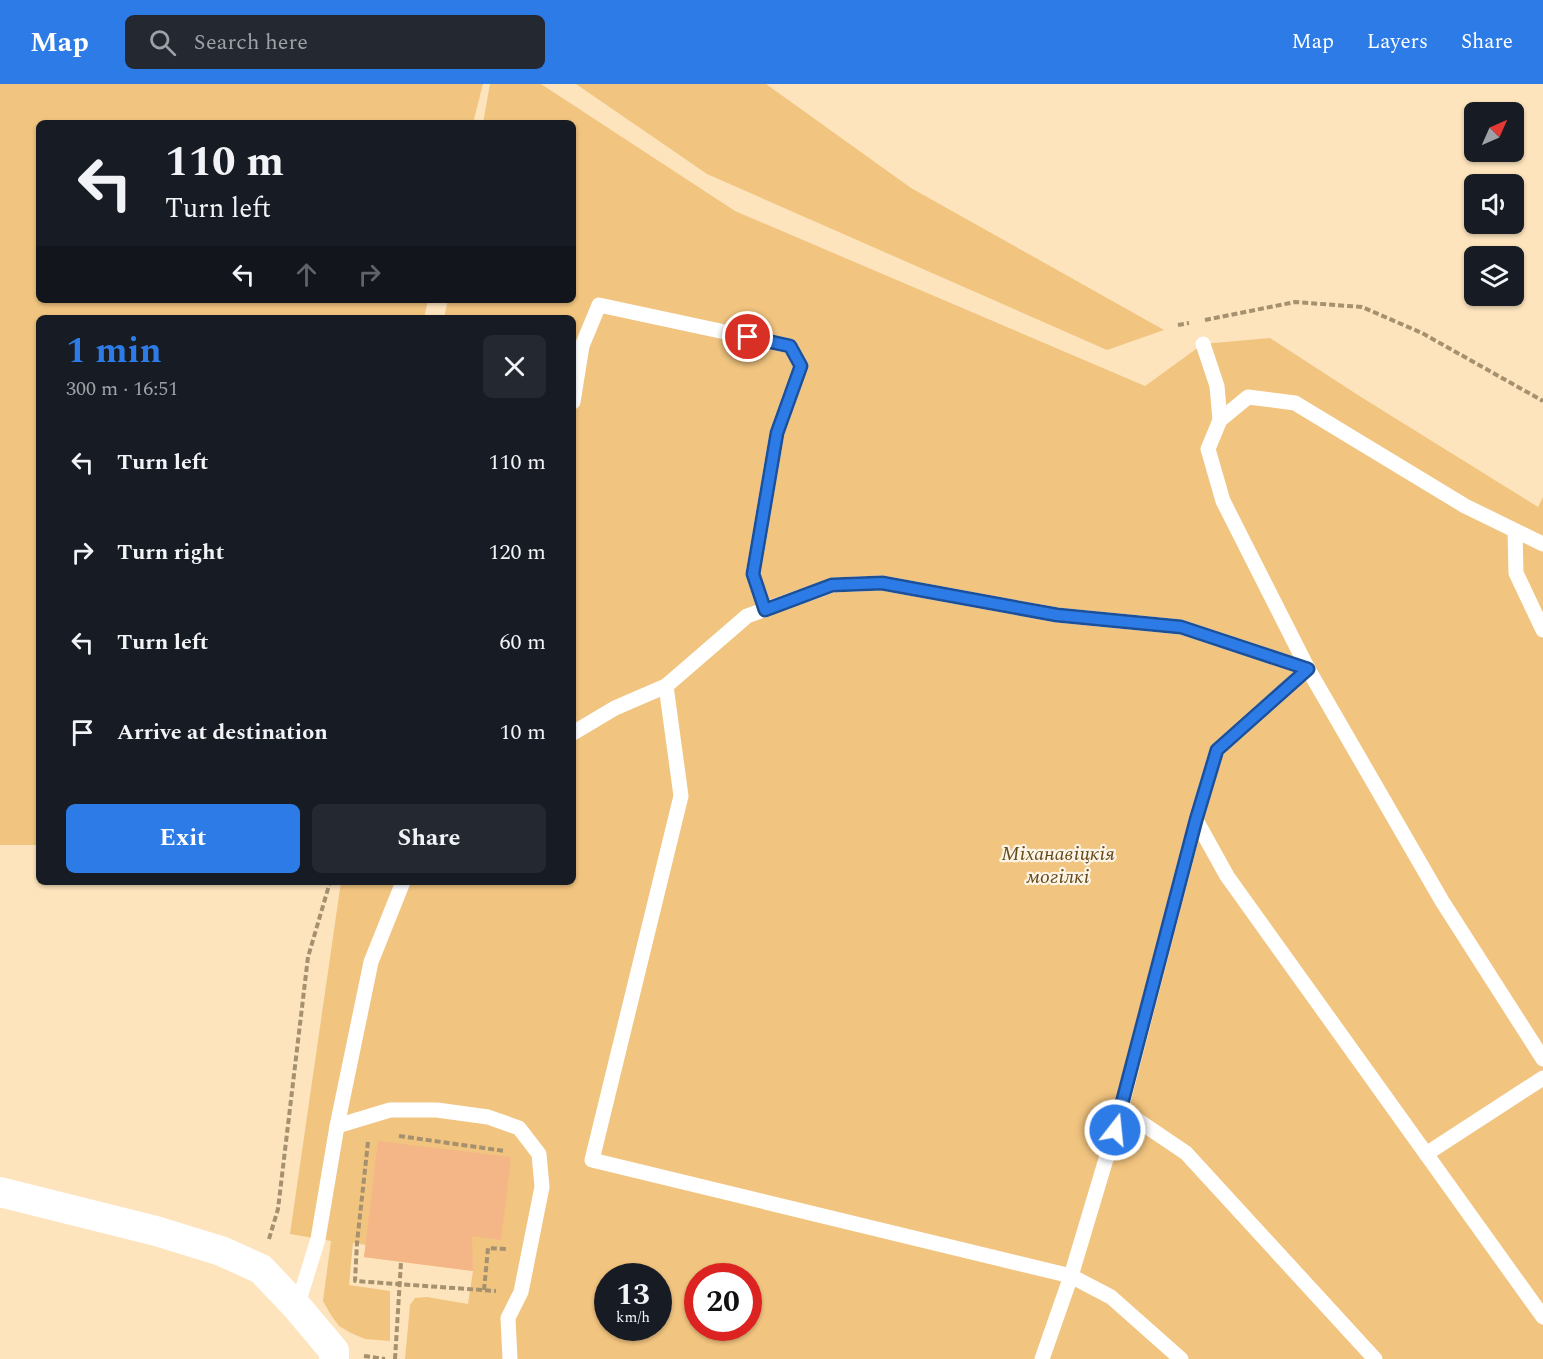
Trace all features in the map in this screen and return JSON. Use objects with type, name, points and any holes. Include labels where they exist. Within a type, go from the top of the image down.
[{"type":"street","points":[[0,1192],[156,1231],[221,1251],[261,1269],[334,1351],[334,1359]]},
{"type":"lane","points":[[576,383],[582,346],[599,304],[790,346],[801,366],[777,433],[753,574],[765,610]]},
{"type":"lane","points":[[1203,344],[1217,386],[1220,420],[1208,449],[1223,501],[1308,669],[1443,901],[1542,1057]]},
{"type":"lane","points":[[1220,420],[1248,397],[1295,403],[1465,506],[1543,544]]},
{"type":"lane","points":[[1515,531],[1516,573],[1543,630]]},
{"type":"lane","points":[[576,731],[615,708],[666,686],[747,616],[832,585],[882,583],[1057,615],[1181,627],[1308,669]]},
{"type":"lane","points":[[1042,1359],[1071,1276],[1121,1108],[1196,820],[1217,750],[1308,669]]},
{"type":"lane","points":[[666,686],[681,796],[592,1160],[1071,1276],[1111,1297],[1181,1359]]},
{"type":"lane","points":[[1196,820],[1227,876],[1543,1317]]},
{"type":"lane","points":[[297,1307],[318,1239],[337,1126],[371,962],[402,885]]},
{"type":"lane","points":[[1426,1154],[1543,1078]]},
{"type":"lane","points":[[1121,1108],[1185,1153],[1375,1359]]},
{"type":"lane","points":[[337,1126],[390,1110],[437,1110],[488,1117],[519,1128],[539,1154],[542,1187],[521,1292],[508,1318],[510,1359]]},
{"type":"path","points":[[1202,321],[1295,302],[1362,307],[1422,333],[1543,401]]},
{"type":"path","points":[[1178,325],[1190,323]]},
{"type":"path","points":[[261,1269],[278,1209],[308,957],[329,885]]},
{"type":"path","points":[[369,1132],[355,1281],[521,1292]]},
{"type":"path","points":[[392,1135],[509,1151]]},
{"type":"path","points":[[484,1290],[488,1248],[512,1249]]},
{"type":"path","points":[[395,1359],[401,1262]]},
{"type":"green space","points":[[0,84],[483,84],[474,120],[36,120],[36,303],[427,303],[425,315],[36,315],[36,845],[0,845]]},
{"type":"green space","name":"Міханавіцкія могілкі","points":[[490,84],[541,84],[735,211],[1145,386],[1203,344],[1270,338],[1538,507],[1543,497],[1543,1359],[405,1359],[410,1305],[415,1298],[427,1297],[468,1304],[473,1271],[364,1257],[366,1245],[353,1243],[349,1285],[390,1291],[390,1341],[365,1339],[339,1326],[323,1301],[331,1241],[290,1234],[341,885],[576,885],[576,315],[445,315],[447,303],[576,303],[576,120],[484,120]]},
{"type":"green space","points":[[576,84],[766,84],[911,188],[1164,330],[1107,350],[707,174]]},
{"type":"building","points":[[378,1141],[511,1157],[501,1240],[472,1236],[473,1271],[364,1257]]},
{"type":"route","points":[[748,337],[790,346],[801,366],[777,433],[753,574],[765,610],[832,585],[882,583],[1057,615],[1181,627],[1308,669],[1217,750],[1196,820],[1115,1130]]}]
